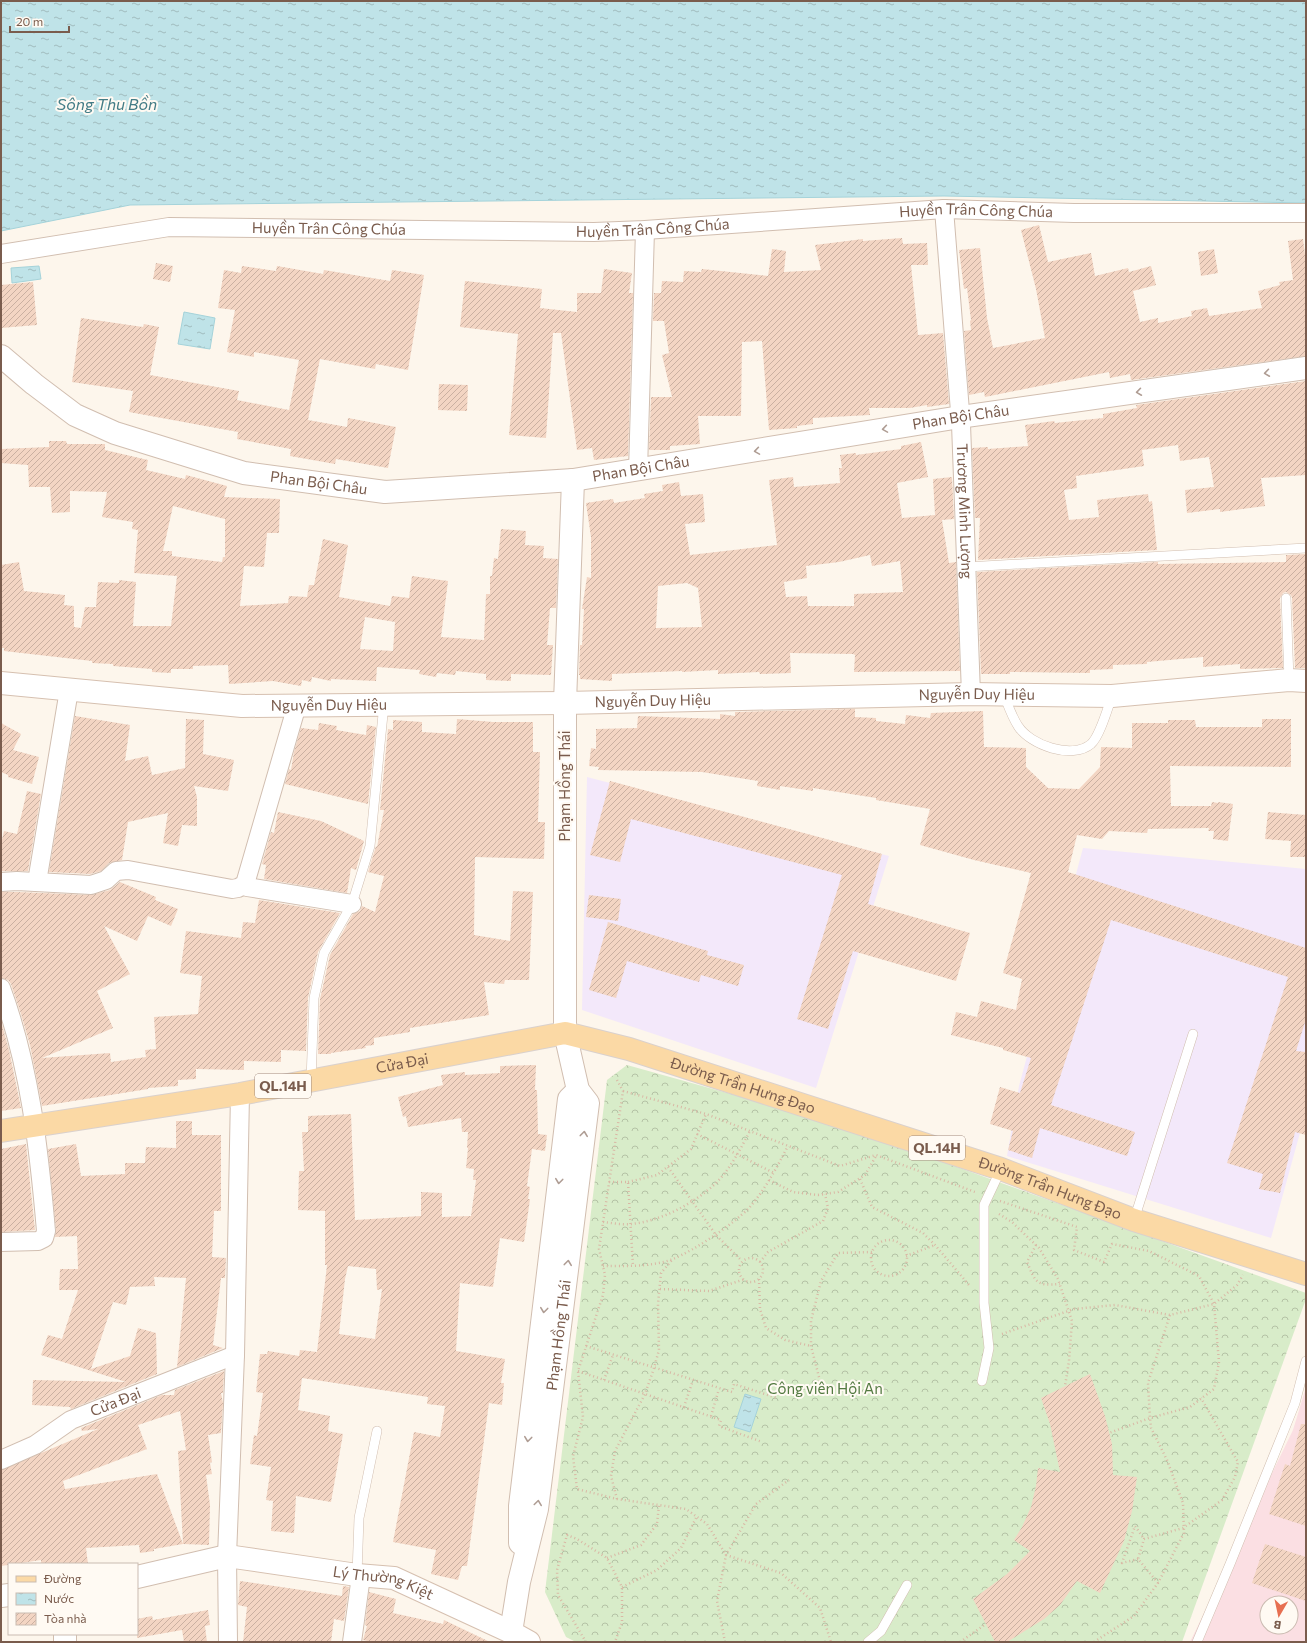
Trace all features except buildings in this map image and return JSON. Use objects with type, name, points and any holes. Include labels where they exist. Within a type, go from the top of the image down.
[{"type":"main road","name":"Cửa Đại","points":[[1,1131],[240,1094],[564,1033]]},
{"type":"main road","name":"Đường Trần Hưng Đạo","points":[[564,1033],[629,1049],[1001,1169],[1134,1220],[1305,1271]]},
{"type":"street","name":"Huyền Trân Công Chúa","points":[[1,254],[169,227],[594,232],[645,230],[944,209],[1074,213],[1306,213]]},
{"type":"street","name":"Trương Minh Lượng","points":[[944,209],[960,417],[971,694]]},
{"type":"street","points":[[638,470],[645,230]]},
{"type":"street","name":"Phan Bội Châu","points":[[1,356],[34,384],[75,414],[115,433],[244,473],[385,492],[574,480],[960,417],[1306,368]]},
{"type":"street","name":"Phạm Hồng Thái","points":[[520,1637],[520,1506],[550,1338],[569,1099],[578,1090],[564,1033],[565,703],[574,480]]},
{"type":"street","name":"Nguyễn Duy Hiệu","points":[[1,683],[242,706],[565,703],[971,694],[1112,696],[1297,680]]},
{"type":"street","points":[[37,882],[69,690]]},
{"type":"street","points":[[1,882],[91,885],[106,880],[116,871],[128,870],[232,889],[238,888],[245,884],[297,705]]},
{"type":"street","points":[[245,884],[248,887],[352,904]]},
{"type":"street","points":[[1,988],[25,1068],[35,1125],[43,1189],[45,1236],[43,1239],[38,1241],[1,1242]]},
{"type":"street","points":[[228,1642],[227,1556],[235,1355],[240,1094]]},
{"type":"street","name":"Cửa Đại","points":[[1,1460],[35,1445],[71,1420],[235,1355]]},
{"type":"street","points":[[138,1577],[227,1556]]},
{"type":"street","name":"Lý Thường Kiệt","points":[[227,1556],[359,1576],[394,1578],[520,1637]]},
{"type":"street","points":[[352,1642],[359,1576]]},
{"type":"lane","points":[[966,567],[1306,548]]},
{"type":"lane","points":[[1286,598],[1297,680]]},
{"type":"lane","points":[[1004,695],[1018,727],[1039,745],[1059,750],[1078,750],[1092,743],[1103,722],[1112,696]]},
{"type":"lane","points":[[311,1081],[314,998],[324,953],[352,904],[370,846],[384,704]]},
{"type":"lane","points":[[1134,1220],[1193,1034]]},
{"type":"lane","points":[[982,1381],[989,1348],[984,1303],[986,1201],[1001,1169]]},
{"type":"lane","points":[[1196,1642],[1230,1564],[1295,1402],[1306,1361]]},
{"type":"lane","points":[[359,1576],[359,1518],[377,1430]]},
{"type":"lane","points":[[868,1642],[881,1631],[907,1585]]},
{"type":"path","points":[[617,1080],[623,1091],[599,1249],[605,1276],[603,1295],[578,1371],[583,1417],[573,1456],[578,1488],[617,1499],[686,1509],[707,1524],[726,1555],[781,1573],[820,1608],[831,1642]]},
{"type":"path","points":[[623,1091],[706,1114],[840,1166],[876,1155],[986,1201],[1077,1227],[1074,1250],[1104,1262],[1112,1244],[1149,1251],[1200,1276],[1214,1304],[1219,1362],[1214,1389],[1190,1408],[1150,1418],[1109,1433]]},
{"type":"path","points":[[609,1182],[628,1182],[657,1175],[691,1149],[706,1114]]},
{"type":"path","points":[[603,1222],[630,1224],[660,1217],[692,1202],[716,1183],[737,1154],[750,1131]]},
{"type":"path","points":[[698,1134],[774,1173]]},
{"type":"path","points":[[603,1266],[633,1266],[672,1260],[716,1235],[749,1208],[774,1173],[788,1146]]},
{"type":"path","points":[[769,1180],[793,1192],[818,1195],[838,1192],[865,1175],[876,1155]]},
{"type":"path","points":[[668,1167],[716,1235],[742,1262]]},
{"type":"path","points":[[860,1178],[872,1207],[923,1233],[984,1303]]},
{"type":"path","points":[[628,1182],[633,1266]]},
{"type":"path","points":[[760,1262],[768,1252],[823,1221],[828,1208],[825,1194]]},
{"type":"path","points":[[986,1201],[1012,1222],[1040,1248],[1058,1279],[1072,1321],[1069,1361],[1065,1386]]},
{"type":"path","points":[[890,1240],[901,1245],[906,1256],[904,1267],[896,1274],[890,1276],[884,1275],[874,1269],[872,1264],[872,1252],[879,1243],[890,1240]]},
{"type":"path","points":[[906,1256],[935,1245]]},
{"type":"path","points":[[1036,1245],[1028,1262],[1035,1280],[1044,1285],[1060,1284]]},
{"type":"path","points":[[820,1381],[811,1346],[811,1321],[821,1281],[838,1253],[872,1252]]},
{"type":"path","points":[[745,1279],[739,1269],[742,1262],[750,1258],[757,1259],[762,1265],[763,1273],[759,1279],[760,1309],[766,1328],[785,1340],[811,1346]]},
{"type":"path","points":[[617,1499],[611,1476],[615,1451],[645,1394],[654,1368],[659,1350],[658,1304],[662,1273],[672,1260]]},
{"type":"path","points":[[988,1339],[1074,1309],[1115,1305],[1170,1315],[1214,1304],[1237,1285],[1245,1273]]},
{"type":"path","points":[[660,1289],[709,1291],[745,1279],[752,1281],[759,1279]]},
{"type":"path","points":[[1094,1642],[1134,1616],[1158,1583],[1184,1533],[1183,1503],[1167,1460],[1151,1428],[1150,1418],[1148,1383],[1170,1315]]},
{"type":"path","points":[[586,1346],[732,1392],[734,1384],[777,1398]]},
{"type":"path","points":[[604,1380],[613,1355]]},
{"type":"path","points":[[578,1371],[711,1416],[721,1420],[719,1426],[762,1442]]},
{"type":"path","points":[[684,1407],[693,1380]]},
{"type":"path","points":[[711,1416],[720,1388]]},
{"type":"path","points":[[1144,1540],[1183,1528],[1222,1500],[1235,1477],[1238,1462],[1201,1398]]},
{"type":"path","points":[[725,1642],[717,1600],[726,1555],[756,1504],[790,1480]]},
{"type":"path","points":[[607,1558],[641,1545],[657,1524],[659,1505]]},
{"type":"path","points":[[622,1587],[657,1570],[681,1548],[697,1516]]},
{"type":"path","points":[[1138,1559],[1122,1563],[1135,1526],[1144,1540]]},
{"type":"path","points":[[586,1642],[558,1595],[557,1570],[567,1535],[578,1539],[607,1558],[622,1587],[622,1622],[616,1642]]},
{"type":"path","points":[[1138,1559],[1144,1540]]},
{"type":"path","points":[[1138,1559],[1158,1583]]},
{"type":"path","points":[[960,1642],[986,1624]]},
{"type":"shaded area","points":[[587,777],[889,856],[816,1088],[582,1010]]},
{"type":"shaded area","points":[[1083,848],[1306,869],[1306,1111],[1271,1238],[1007,1156],[1019,1086]]},
{"type":"shaded area","points":[[1306,1387],[1306,1642],[1190,1642],[1293,1430]]},
{"type":"green space","name":"Công viên Hội An","points":[[627,1065],[835,1123],[1306,1293],[1306,1299],[1182,1642],[576,1642],[566,1637],[545,1592],[607,1080]]},
{"type":"water","name":"Sông Thu Bồn","points":[[1,1],[1306,1],[1306,203],[944,196],[130,205],[1,231]]},
{"type":"water","points":[[39,266],[41,279],[12,283],[11,268]]},
{"type":"water","points":[[184,312],[215,318],[210,349],[178,344]]},
{"type":"water","points":[[745,1394],[761,1399],[750,1432],[734,1427]]}]
